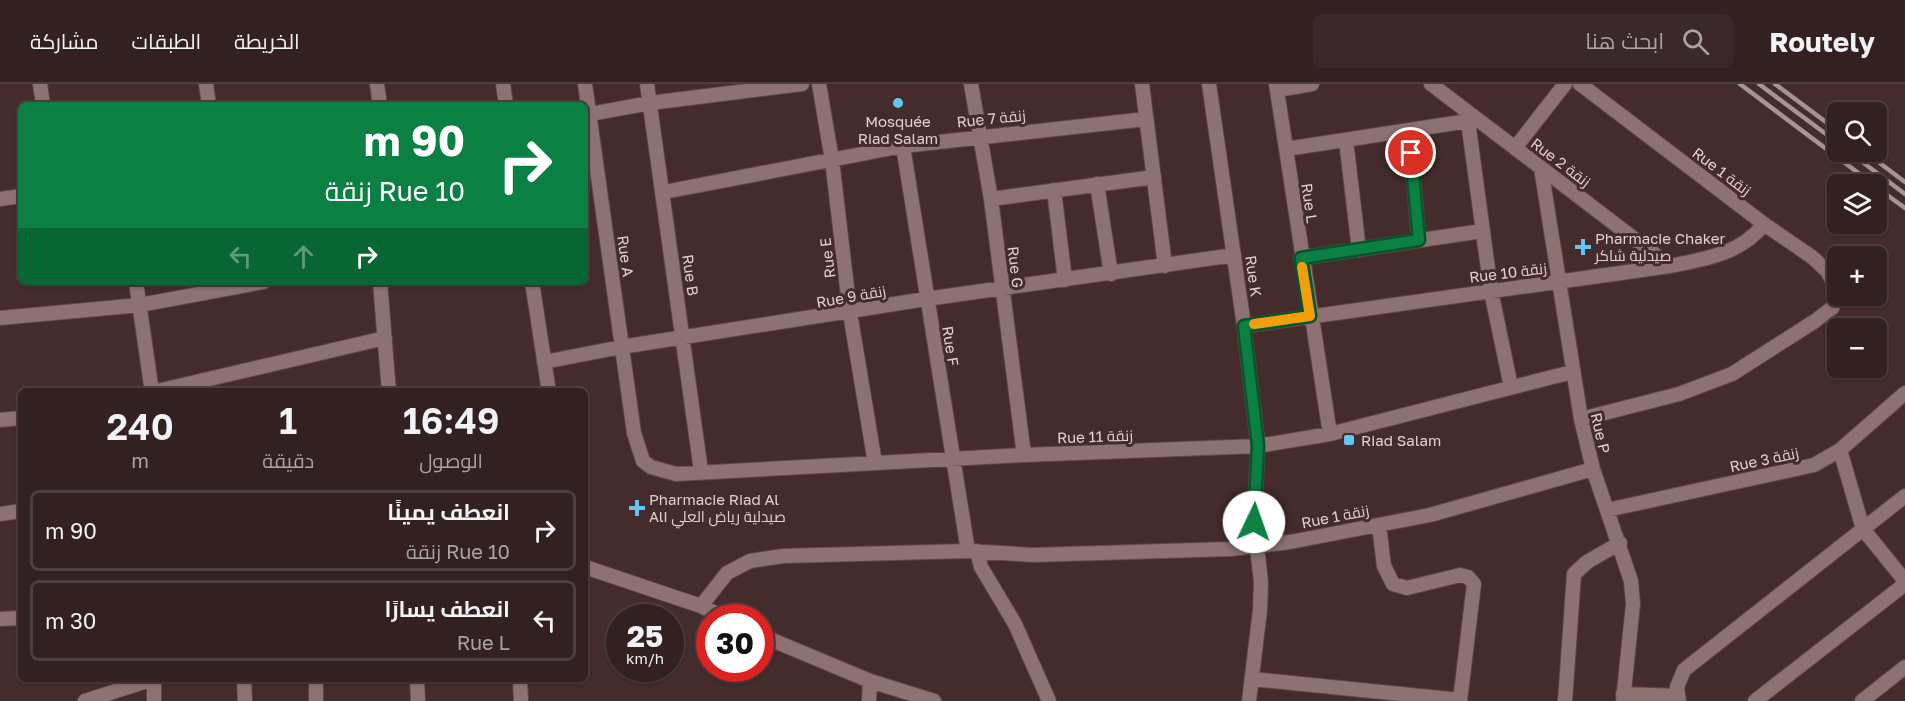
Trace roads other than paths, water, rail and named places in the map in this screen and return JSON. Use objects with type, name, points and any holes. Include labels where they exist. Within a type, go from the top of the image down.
[{"type":"street","points":[[40,84],[43,102]]},
{"type":"street","points":[[206,84],[209,102]]},
{"type":"street","points":[[377,84],[380,102]]},
{"type":"street","points":[[503,84],[506,102]]},
{"type":"street","name":"Rue A","points":[[585,84],[586,102]]},
{"type":"street","name":"Rue B","points":[[647,84],[664,192],[701,471]]},
{"type":"street","points":[[588,114],[650,103],[802,84]]},
{"type":"street","name":"Rue E","points":[[819,84],[832,160],[850,313],[875,463]]},
{"type":"street","name":"Rue G","points":[[971,84],[991,199],[1024,455]]},
{"type":"street","points":[[1142,84],[1165,266]]},
{"type":"street","name":"Rue K","points":[[1209,84],[1244,326],[1258,446],[1254,522],[1261,582],[1250,701]]},
{"type":"street","points":[[1276,87],[1312,84]]},
{"type":"street","name":"Rue 2 زنقة","points":[[1431,84],[1470,118],[1515,148],[1670,266]]},
{"type":"street","points":[[1515,148],[1564,84]]},
{"type":"street","name":"Rue 1 زنقة","points":[[1580,84],[1764,224],[1812,257],[1827,271]]},
{"type":"street","name":"Rue L","points":[[1276,87],[1330,434]]},
{"type":"street","points":[[1286,148],[1409,131],[1470,118],[1491,291],[1511,387]]},
{"type":"street","name":"Rue 7 زنقة","points":[[664,192],[903,146],[1146,119]]},
{"type":"street","name":"Rue A","points":[[588,121],[634,433]]},
{"type":"street","points":[[1409,131],[1419,240]]},
{"type":"street","points":[[1346,140],[1359,250]]},
{"type":"street","name":"Rue F","points":[[903,146],[953,460],[973,551],[1015,624],[1049,701]]},
{"type":"street","name":"Rue P","points":[[1541,168],[1581,419],[1593,469],[1631,581],[1633,604],[1623,698]]},
{"type":"street","points":[[991,199],[1154,177]]},
{"type":"street","points":[[1097,184],[1111,274]]},
{"type":"street","points":[[1054,190],[1065,280]]},
{"type":"street","points":[[0,199],[18,196]]},
{"type":"street","name":"Rue 10 زنقة","points":[[1244,326],[1560,282],[1712,258],[1734,249],[1756,234],[1764,224]]},
{"type":"street","points":[[1301,258],[1482,231]]},
{"type":"street","name":"Rue 9 زنقة","points":[[544,362],[621,347],[850,313],[926,299],[1234,255]]},
{"type":"street","points":[[137,285],[151,388]]},
{"type":"street","points":[[0,318],[140,305],[246,285]]},
{"type":"street","points":[[380,285],[389,388]]},
{"type":"street","points":[[532,285],[548,388]]},
{"type":"street","name":"Rue 1 زنقة","points":[[1581,419],[1708,384],[1757,359],[1815,321],[1833,306]]},
{"type":"street","points":[[169,388],[385,338]]},
{"type":"street","name":"Rue 11 زنقة","points":[[634,433],[638,453],[651,467],[676,474],[1024,455],[1258,446],[1330,434],[1572,372]]},
{"type":"street","name":"Rue 3 زنقة","points":[[1607,510],[1814,465],[1840,450],[1905,393]]},
{"type":"street","points":[[0,420],[18,418]]},
{"type":"street","points":[[1755,701],[1905,583],[1863,529],[1840,450]]},
{"type":"street","name":"Rue 1 زنقة","points":[[703,604],[727,573],[750,561],[821,554],[973,551],[1033,555],[1230,549],[1430,515],[1593,469]]},
{"type":"street","points":[[1623,698],[1678,698],[1679,679],[1692,663],[1905,496]]},
{"type":"street","points":[[0,514],[18,512]]},
{"type":"street","points":[[1252,679],[1460,701],[1474,584],[1468,576],[1460,575],[1407,588],[1393,584],[1384,566],[1379,525]]},
{"type":"street","points":[[1565,701],[1574,574],[1587,562],[1620,543]]},
{"type":"street","points":[[588,568],[696,604]]},
{"type":"street","points":[[0,619],[18,618]]},
{"type":"street","points":[[774,641],[870,681],[934,701]]},
{"type":"street","points":[[1862,701],[1905,667]]},
{"type":"street","points":[[869,701],[870,681]]},
{"type":"street","points":[[85,701],[146,682]]},
{"type":"street","points":[[152,682],[154,701]]},
{"type":"street","points":[[244,682],[245,701]]},
{"type":"street","points":[[316,682],[316,701]]},
{"type":"street","points":[[417,682],[418,701]]},
{"type":"street","points":[[520,682],[521,701]]},
{"type":"railway","points":[[1740,84],[1860,174]]},
{"type":"railway","points":[[1759,84],[1827,135]]},
{"type":"railway","points":[[1775,84],[1827,123]]},
{"type":"railway","points":[[1862,162],[1905,194]]},
{"type":"railway","points":[[1878,162],[1905,182]]},
{"type":"railway","points":[[1887,195],[1905,208]]},
{"type":"place","name":"Mosquée Riad Salam","points":[[898,103]]},
{"type":"place","name":"Pharmacie Chaker صيدلية شاكر","points":[[1583,247]]},
{"type":"place","name":"Riad Salam","points":[[1349,440]]},
{"type":"place","name":"Pharmacie Riad Al Ali صيدلية رياض العلي","points":[[637,508]]}]
